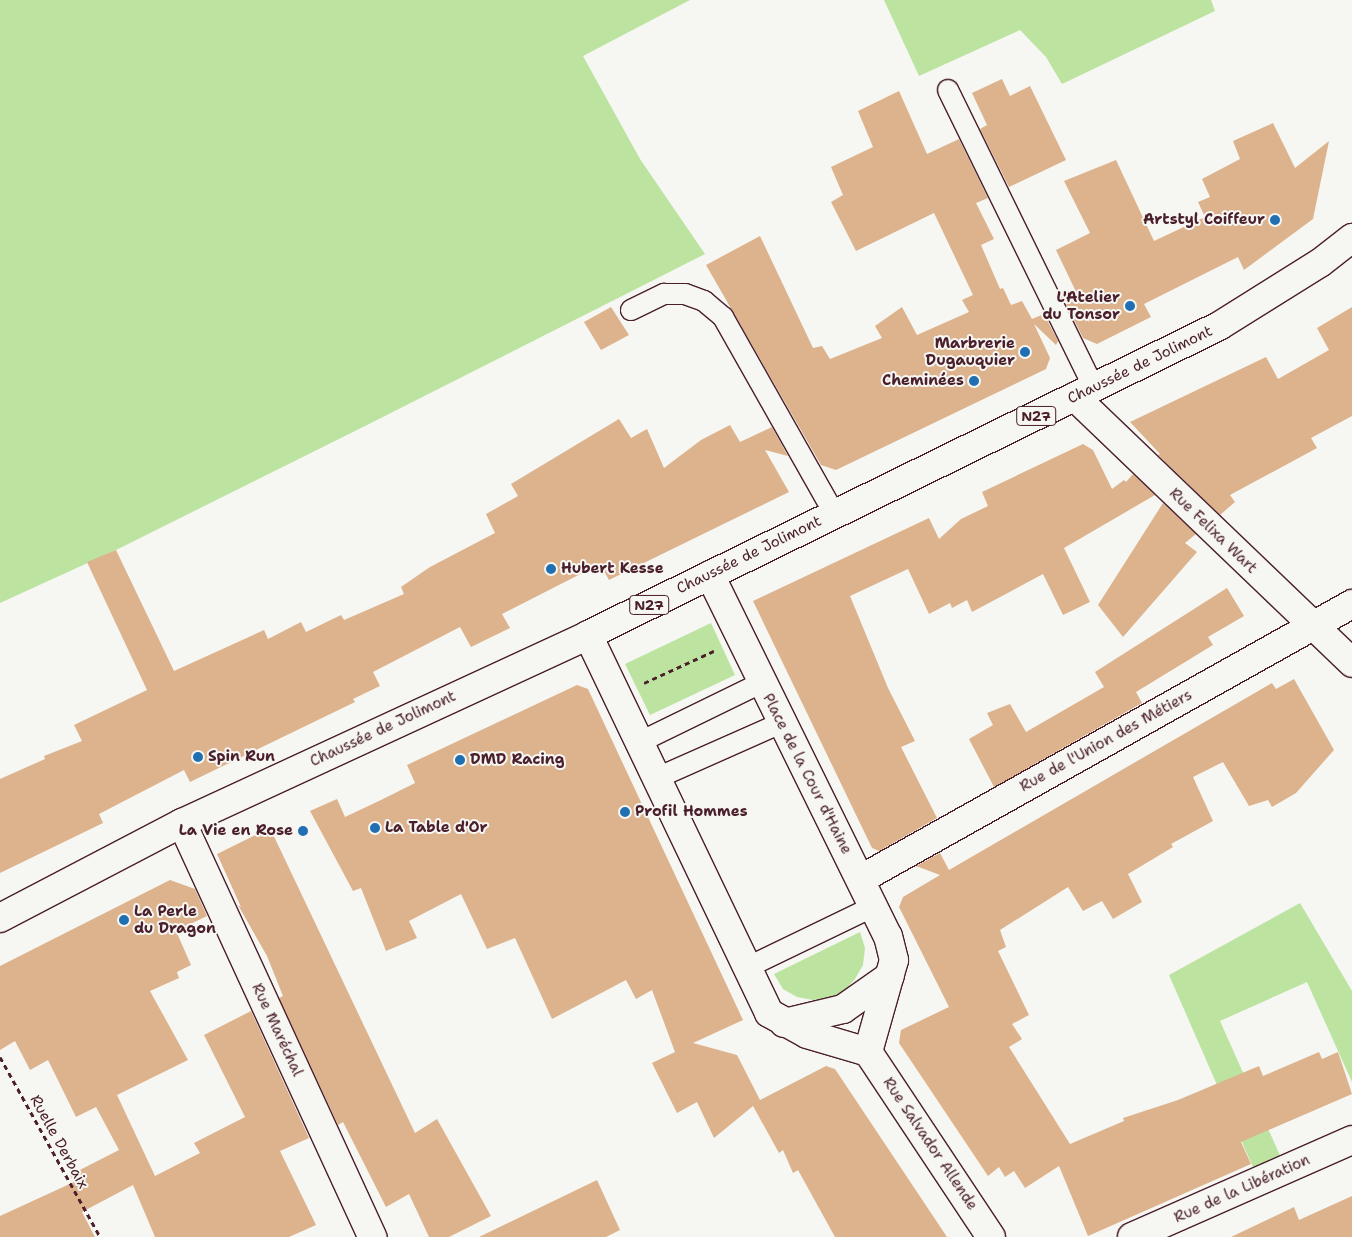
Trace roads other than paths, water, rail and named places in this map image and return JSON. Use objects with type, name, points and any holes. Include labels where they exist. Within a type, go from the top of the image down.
[{"type":"street","name":"Chaussée de Jolimont","points":[[0,918],[182,823],[588,635],[1219,326],[1320,263],[1352,238]]},
{"type":"street","name":"Rue Felixa Wart","points":[[1084,393],[1311,626],[1352,663]]},
{"type":"street","name":"Place de la Cour d'Haine","points":[[710,576],[780,723],[861,879],[888,936],[894,960],[868,1052]]},
{"type":"street","name":"Rue de l'Union des Métiers","points":[[861,879],[1352,604]]},
{"type":"street","points":[[588,635],[769,1013],[807,1034],[868,1052]]},
{"type":"street","name":"Rue Maréchal","points":[[182,823],[372,1237]]},
{"type":"street","points":[[784,1023],[843,1008],[890,976]]},
{"type":"street","name":"Rue Salvador Allende","points":[[868,1052],[991,1237]]},
{"type":"street","name":"Rue de la Libération","points":[[1132,1237],[1352,1140]]},
{"type":"lane","points":[[948,90],[1084,393]]},
{"type":"lane","points":[[631,310],[664,294],[685,294],[704,301],[723,317],[834,513]]},
{"type":"lane","points":[[640,742],[761,683]]},
{"type":"lane","points":[[657,778],[780,723]]},
{"type":"lane","points":[[746,968],[874,906]]},
{"type":"place","name":"Artstyl Coiffeur","points":[[1275,220]]},
{"type":"place","name":"L'Atelier du Tonsor","points":[[1130,306]]},
{"type":"place","name":"Marbrerie Dugauquier","points":[[1025,352]]},
{"type":"place","name":"Cheminées","points":[[974,381]]},
{"type":"place","name":"Hubert Kesse","points":[[551,569]]},
{"type":"place","name":"Spin Run","points":[[198,757]]},
{"type":"place","name":"DMD Racing","points":[[460,760]]},
{"type":"place","name":"Profil Hommes","points":[[625,812]]},
{"type":"place","name":"La Table d'Or","points":[[375,828]]},
{"type":"place","name":"La Vie en Rose","points":[[303,831]]},
{"type":"place","name":"La Perle du Dragon","points":[[124,920]]}]
